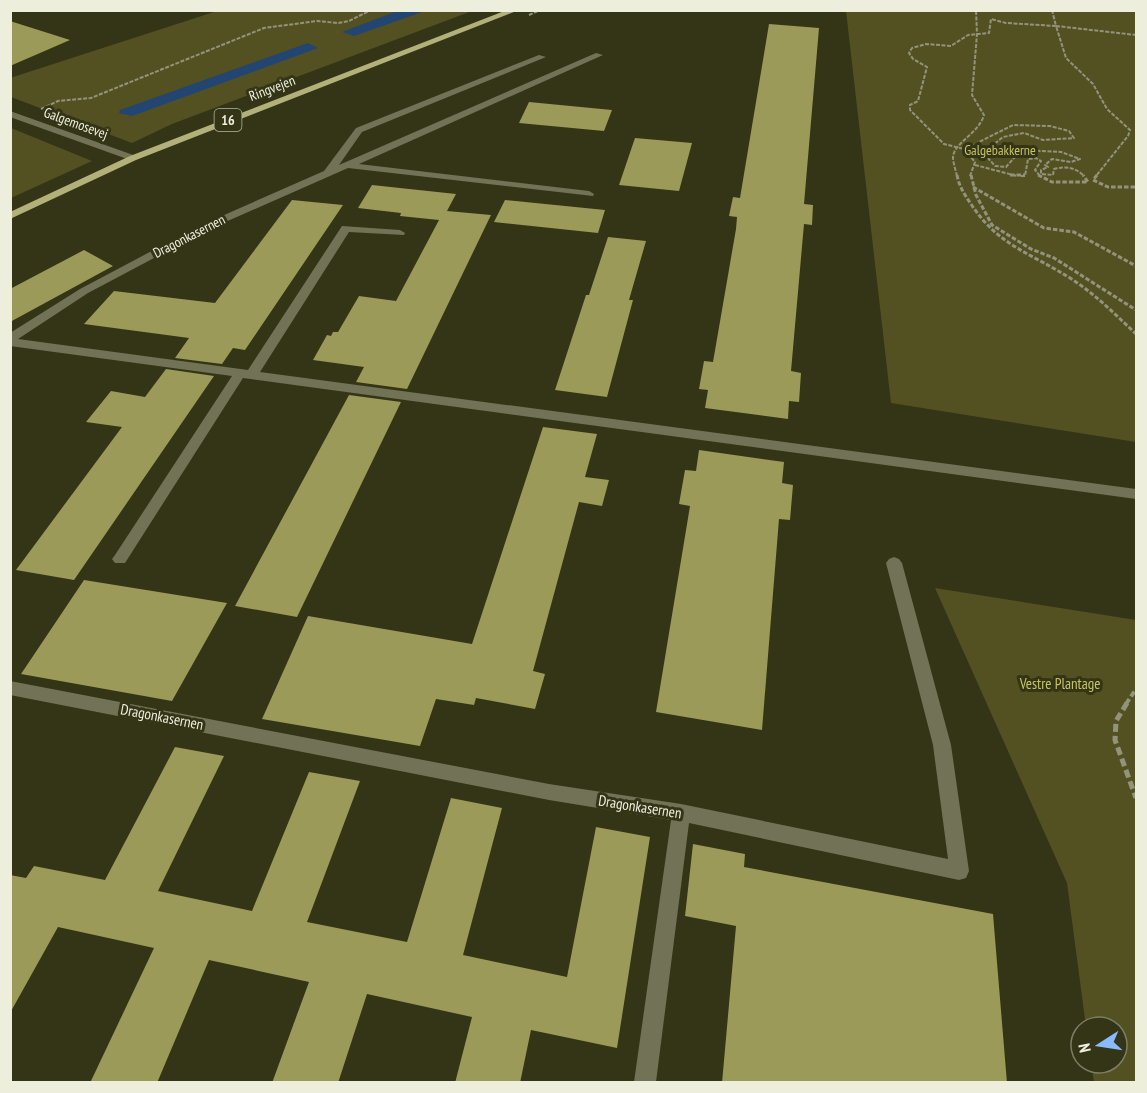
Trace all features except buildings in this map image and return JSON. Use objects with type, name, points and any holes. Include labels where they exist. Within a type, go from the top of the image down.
[{"type":"main road","name":"Ringvejen","points":[[10,216],[133,158],[515,10]]},
{"type":"street","name":"Dragonkasernen","points":[[10,341],[84,291],[201,229],[328,171],[599,55]]},
{"type":"street","points":[[328,171],[360,130],[542,57]]},
{"type":"street","name":"Galgemosevej","points":[[10,114],[133,158]]},
{"type":"street","name":"Dragonkasernen","points":[[344,165],[589,194]]},
{"type":"street","points":[[120,559],[346,228],[400,233]]},
{"type":"street","points":[[10,341],[1137,494]]},
{"type":"street","name":"Dragonkasernen","points":[[10,688],[549,792],[681,813],[959,871],[942,745],[894,563]]},
{"type":"street","points":[[645,1083],[681,813]]},
{"type":"path","points":[[24,119],[58,101],[91,98],[264,28],[317,21],[349,21],[371,10]]},
{"type":"path","points":[[976,10],[977,34],[972,95],[984,115],[981,125],[956,148],[953,158],[959,186],[984,224],[1006,242],[1073,280],[1105,304],[1137,334]]},
{"type":"path","points":[[1052,10],[1066,58],[1093,84],[1107,109],[1130,130],[1128,136],[1093,180],[1106,187],[1137,187]]},
{"type":"path","points":[[975,165],[985,165],[1008,175],[1023,177],[1028,159],[1035,158],[1041,161],[1035,170],[1036,173],[1045,180],[1063,183],[1088,182],[1077,170],[1066,166],[1054,169],[1053,175],[1041,174],[1041,170],[1048,167],[1045,165],[1052,159],[1071,162],[1080,159],[1077,155],[1066,152],[1021,150],[1006,167],[1001,168],[991,163],[987,157],[987,150],[992,144],[1007,135],[1024,133],[1043,140],[1074,138],[1069,131],[1013,125],[964,149],[944,144],[910,110],[910,105],[918,101],[927,67],[913,59],[909,53],[912,48],[918,44],[951,46],[968,35],[989,33],[992,19],[1005,23],[1137,35]]},
{"type":"path","points":[[964,149],[975,162],[970,178],[992,225],[1030,249],[1054,258],[1137,310]]},
{"type":"path","points":[[973,186],[1044,228],[1074,232],[1137,266]]},
{"type":"path","points":[[1137,689],[1116,721],[1115,740],[1137,798]]},
{"type":"green space","points":[[217,11],[472,11],[172,124],[132,143],[11,97],[10,78]]},
{"type":"green space","name":"Galgebakkerne","points":[[846,11],[1136,11],[1136,442],[891,403]]},
{"type":"green space","points":[[11,128],[92,161],[11,198]]},
{"type":"green space","name":"Vestre Plantage","points":[[935,588],[1136,620],[1136,1082],[1094,1082],[1093,1075],[1129,1075],[1129,1015],[1084,1015],[1067,883]]},
{"type":"water","points":[[400,10],[425,11],[354,36],[342,32]]},
{"type":"water","points":[[308,43],[318,48],[132,116],[119,113],[120,110]]}]
